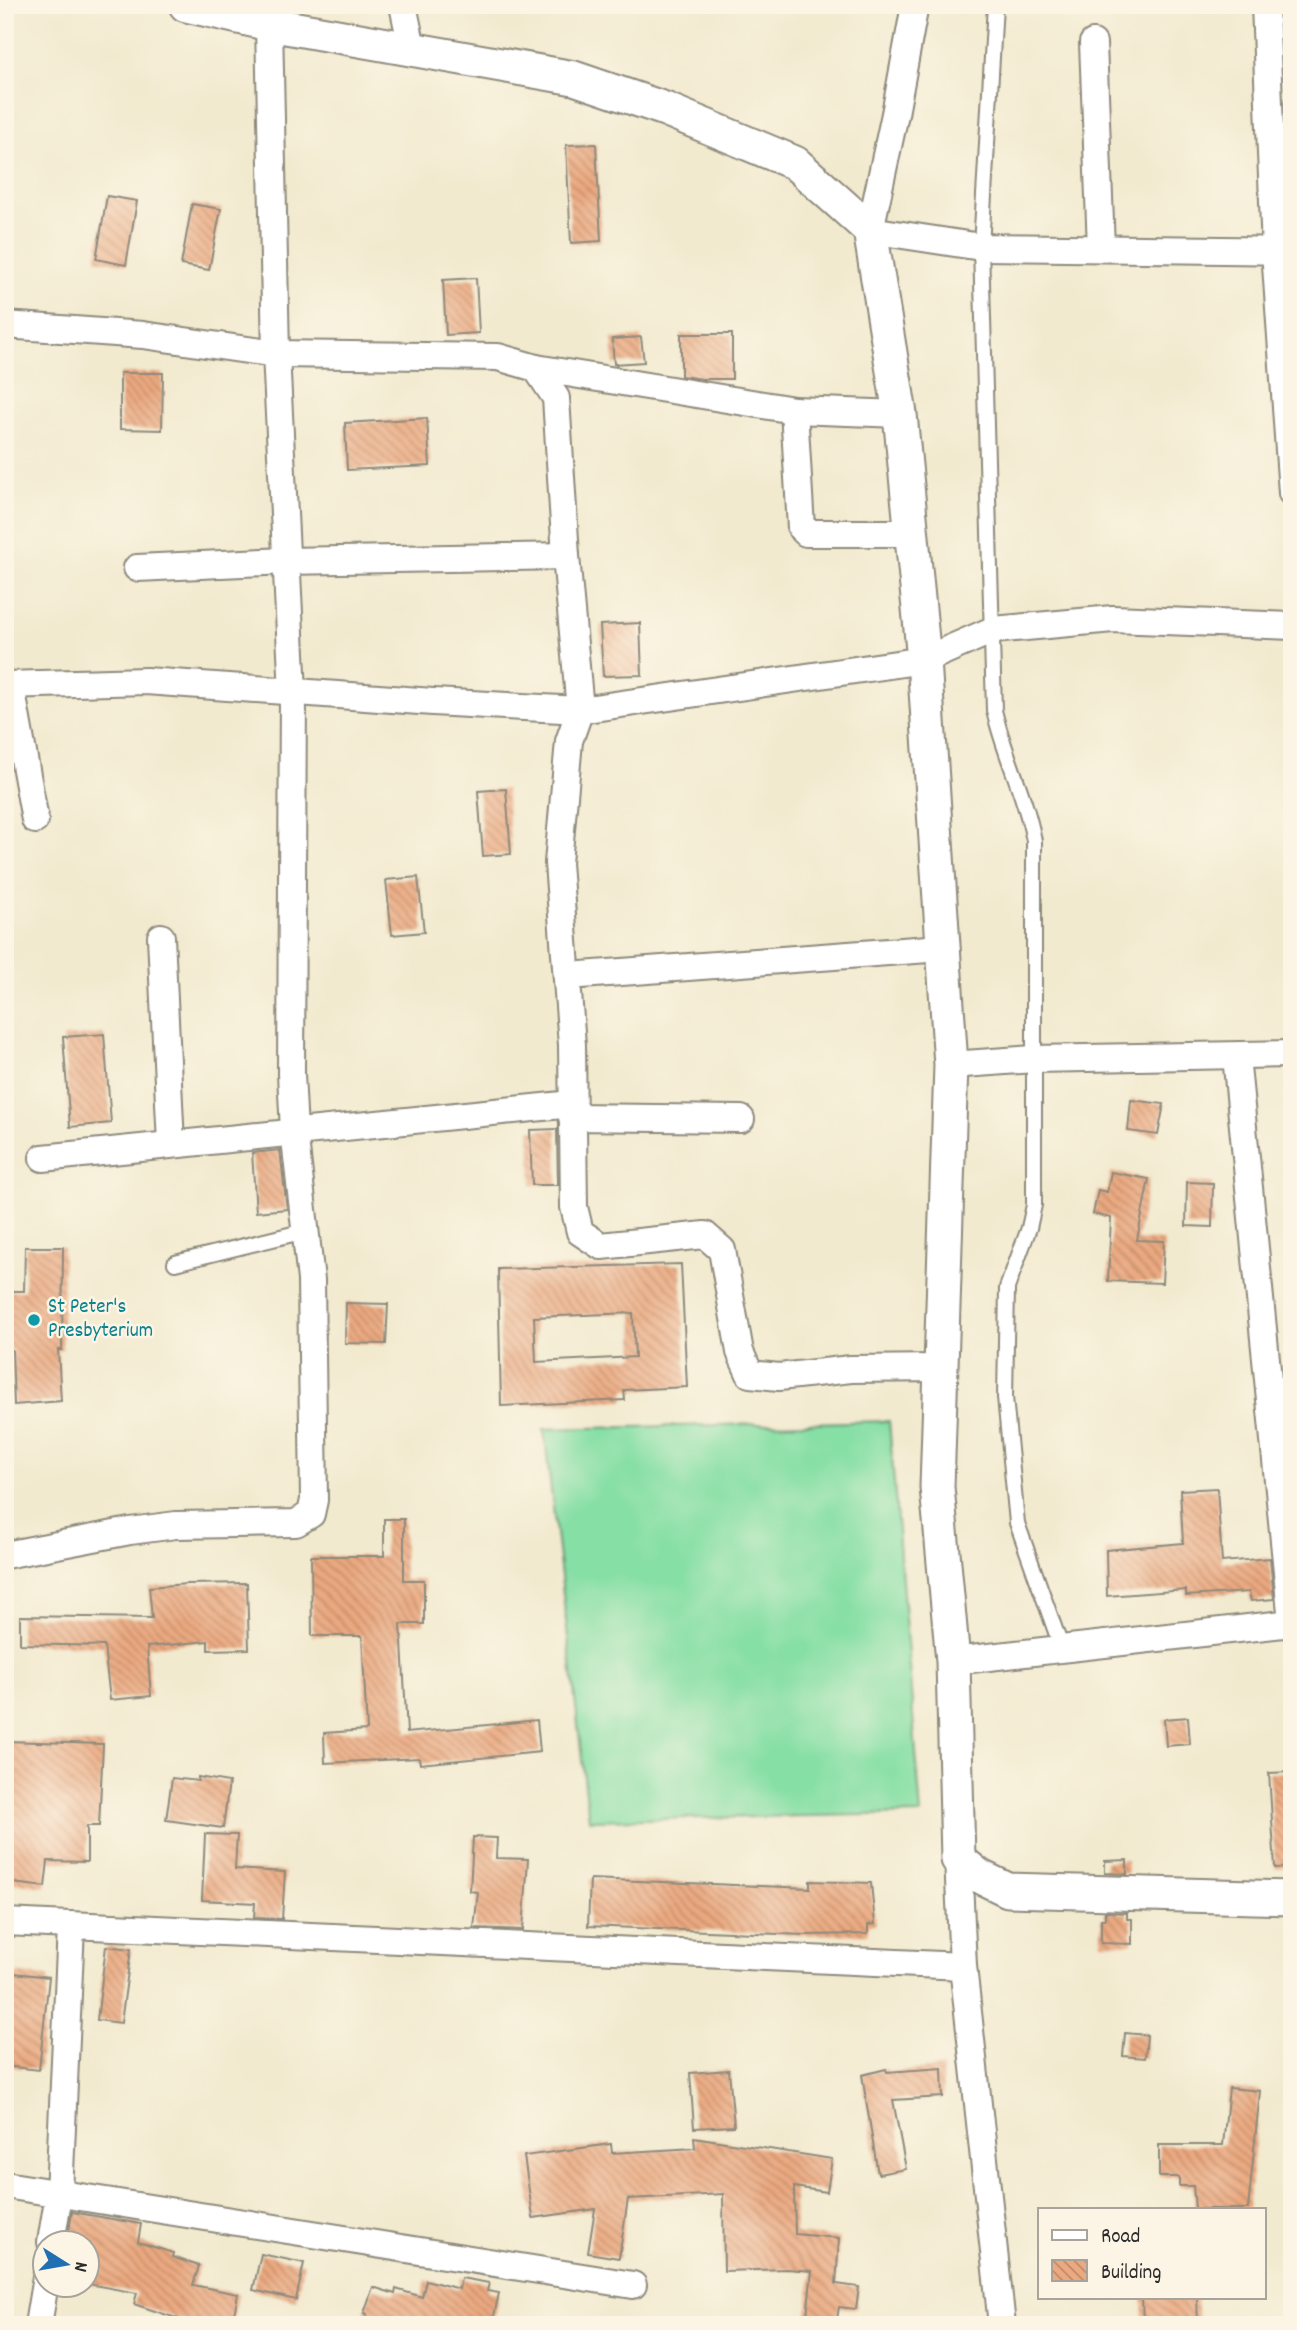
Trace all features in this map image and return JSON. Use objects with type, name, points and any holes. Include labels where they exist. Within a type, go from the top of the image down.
[{"type":"street","points":[[186,5],[269,24],[574,78],[666,109],[795,163],[870,230],[981,247],[1284,251]]},
{"type":"street","points":[[403,5],[412,48]]},
{"type":"street","points":[[915,5],[870,230],[900,414],[912,533],[924,660],[951,1065],[937,1487],[953,1661],[963,1966],[1002,2325]]},
{"type":"street","points":[[1265,5],[1284,251],[1292,493]]},
{"type":"street","points":[[5,1555],[176,1525],[296,1523],[310,1514],[314,1500],[311,1280],[290,1074],[293,693],[276,354],[269,24]]},
{"type":"street","points":[[1093,43],[1101,248]]},
{"type":"street","points":[[5,324],[143,335],[276,354],[498,357],[536,368],[794,410],[900,414]]},
{"type":"street","points":[[536,368],[556,398],[566,556],[580,710],[569,741],[558,863],[572,1045],[574,1207],[580,1233],[601,1246],[705,1235],[722,1250],[740,1352],[750,1374],[779,1377],[850,1369],[940,1368]]},
{"type":"street","points":[[794,410],[803,531],[912,533]]},
{"type":"street","points":[[137,568],[286,561],[566,556]]},
{"type":"street","points":[[35,820],[8,686],[146,681],[293,693],[580,710],[924,660],[993,630],[1113,619],[1292,626]]},
{"type":"street","points":[[160,937],[171,1144]]},
{"type":"street","points":[[568,976],[942,948]]},
{"type":"street","points":[[951,1065],[1034,1059],[1292,1054]]},
{"type":"street","points":[[953,1661],[1292,1623],[1236,1056]]},
{"type":"street","points":[[43,1158],[294,1131],[572,1111],[741,1119]]},
{"type":"street","points":[[958,1859],[979,1876],[1008,1890],[1292,1898]]},
{"type":"street","points":[[5,1922],[963,1966]]},
{"type":"street","points":[[53,2228],[59,2194],[71,1927]]},
{"type":"street","points":[[5,2185],[633,2286]]},
{"type":"street","points":[[38,2325],[42,2298]]},
{"type":"lane","points":[[995,5],[981,247],[994,710],[1029,817],[1034,841],[1034,1205],[1029,1228],[1007,1288],[1005,1397],[1017,1523],[1062,1648]]},
{"type":"lane","points":[[175,1263],[305,1231]]},
{"type":"green space","points":[[889,1421],[921,1814],[589,1820],[544,1429]]},
{"type":"building","points":[[596,144],[601,241],[571,243],[566,145]]},
{"type":"building","points":[[107,196],[137,201],[126,265],[96,259]]},
{"type":"building","points":[[192,204],[221,209],[209,270],[181,265]]},
{"type":"building","points":[[476,278],[479,333],[446,335],[443,280]]},
{"type":"building","points":[[681,334],[732,334],[732,379],[681,376]]},
{"type":"building","points":[[641,337],[644,362],[614,364],[612,339]]},
{"type":"building","points":[[120,373],[163,373],[162,430],[120,429]]},
{"type":"building","points":[[427,418],[430,466],[347,470],[345,423]]},
{"type":"building","points":[[640,623],[642,675],[603,676],[600,625]]},
{"type":"building","points":[[506,789],[511,854],[483,856],[478,791]]},
{"type":"building","points":[[418,877],[424,932],[392,935],[386,880]]},
{"type":"building","points":[[104,1034],[111,1123],[70,1127],[63,1037]]},
{"type":"building","points":[[1131,1100],[1164,1104],[1158,1135],[1128,1131]]},
{"type":"building","points":[[557,1129],[558,1185],[532,1185],[530,1130]]},
{"type":"building","points":[[280,1150],[287,1209],[256,1212],[252,1153]]},
{"type":"building","points":[[1111,1172],[1149,1179],[1137,1240],[1164,1241],[1162,1283],[1108,1281],[1111,1218],[1093,1214],[1098,1190],[1107,1192]]},
{"type":"building","points":[[1187,1182],[1213,1183],[1212,1227],[1186,1226]]},
{"type":"building","name":"St Peter's Presbyterium","points":[[25,1247],[63,1247],[62,1350],[58,1350],[61,1401],[14,1405],[12,1350],[5,1350],[5,1291],[24,1291]]},
{"type":"building","points":[[681,1264],[687,1387],[624,1390],[625,1400],[501,1406],[498,1269]],"holes":[[[633,1313],[635,1357],[536,1362],[534,1317]]]},
{"type":"building","points":[[346,1303],[388,1304],[386,1344],[345,1343]]},
{"type":"building","points":[[1217,1488],[1222,1562],[1270,1558],[1274,1599],[1251,1601],[1249,1592],[1186,1596],[1186,1590],[1107,1596],[1106,1550],[1183,1543],[1180,1490]]},
{"type":"building","points":[[384,1519],[404,1519],[404,1580],[424,1580],[424,1624],[401,1624],[407,1733],[537,1720],[540,1752],[420,1764],[419,1758],[325,1763],[324,1733],[367,1730],[362,1636],[312,1636],[311,1556],[384,1556]]},
{"type":"building","points":[[247,1583],[249,1649],[208,1650],[208,1641],[147,1647],[151,1696],[110,1700],[104,1646],[20,1644],[20,1616],[152,1618],[149,1587]]},
{"type":"building","points":[[1188,1717],[1190,1744],[1166,1746],[1164,1719]]},
{"type":"building","points":[[5,1741],[103,1744],[99,1826],[87,1826],[87,1862],[48,1861],[45,1887],[5,1882]]},
{"type":"building","points":[[1292,1772],[1292,1867],[1275,1868],[1269,1773]]},
{"type":"building","points":[[198,1777],[229,1782],[223,1828],[166,1820],[172,1778],[198,1781]]},
{"type":"building","points":[[205,1834],[237,1835],[235,1869],[285,1872],[282,1919],[254,1918],[255,1903],[202,1900]]},
{"type":"building","points":[[473,1837],[497,1838],[496,1858],[528,1859],[523,1930],[474,1928],[478,1892],[470,1891]]},
{"type":"building","points":[[1127,1860],[1127,1874],[1105,1873],[1105,1861]]},
{"type":"building","points":[[590,1879],[810,1888],[810,1881],[871,1883],[875,1924],[868,1925],[868,1934],[805,1935],[588,1926]]},
{"type":"building","points":[[1105,1912],[1127,1913],[1127,1919],[1132,1919],[1132,1944],[1101,1943],[1101,1919],[1105,1919]]},
{"type":"building","points":[[106,1946],[131,1949],[121,2023],[97,2020]]},
{"type":"building","points":[[5,1972],[49,1977],[39,2070],[5,2066]]},
{"type":"building","points":[[1125,2033],[1147,2035],[1145,2058],[1123,2056]]},
{"type":"building","points":[[942,2068],[943,2097],[893,2100],[906,2169],[878,2174],[862,2075],[886,2069],[887,2072]]},
{"type":"building","points":[[729,2070],[734,2126],[694,2128],[690,2073]]},
{"type":"building","points":[[1229,2088],[1260,2091],[1248,2208],[1195,2208],[1193,2186],[1179,2186],[1179,2177],[1159,2177],[1159,2145],[1223,2145]]},
{"type":"building","points":[[694,2137],[832,2159],[827,2192],[794,2187],[795,2234],[839,2238],[836,2284],[859,2287],[856,2309],[839,2307],[836,2325],[806,2325],[812,2271],[724,2271],[723,2194],[628,2199],[619,2258],[588,2253],[595,2209],[533,2218],[524,2156],[611,2144],[612,2153],[695,2148]]},
{"type":"building","points":[[72,2212],[141,2224],[138,2242],[173,2253],[172,2257],[199,2266],[193,2285],[238,2294],[232,2325],[204,2325],[185,2321],[134,2304],[137,2293],[102,2287],[102,2228],[69,2228]]},
{"type":"building","points":[[261,2254],[304,2263],[296,2300],[253,2290]]},
{"type":"building","points":[[461,2278],[489,2283],[487,2291],[499,2293],[492,2325],[364,2325],[367,2314],[364,2313],[373,2287],[395,2294],[396,2289],[422,2297],[426,2280],[459,2289]]},
{"type":"building","points":[[1142,2298],[1197,2298],[1198,2325],[1143,2325]]},
{"type":"place","name":"St Peter's Presbyterium","points":[[34,1320]]}]
